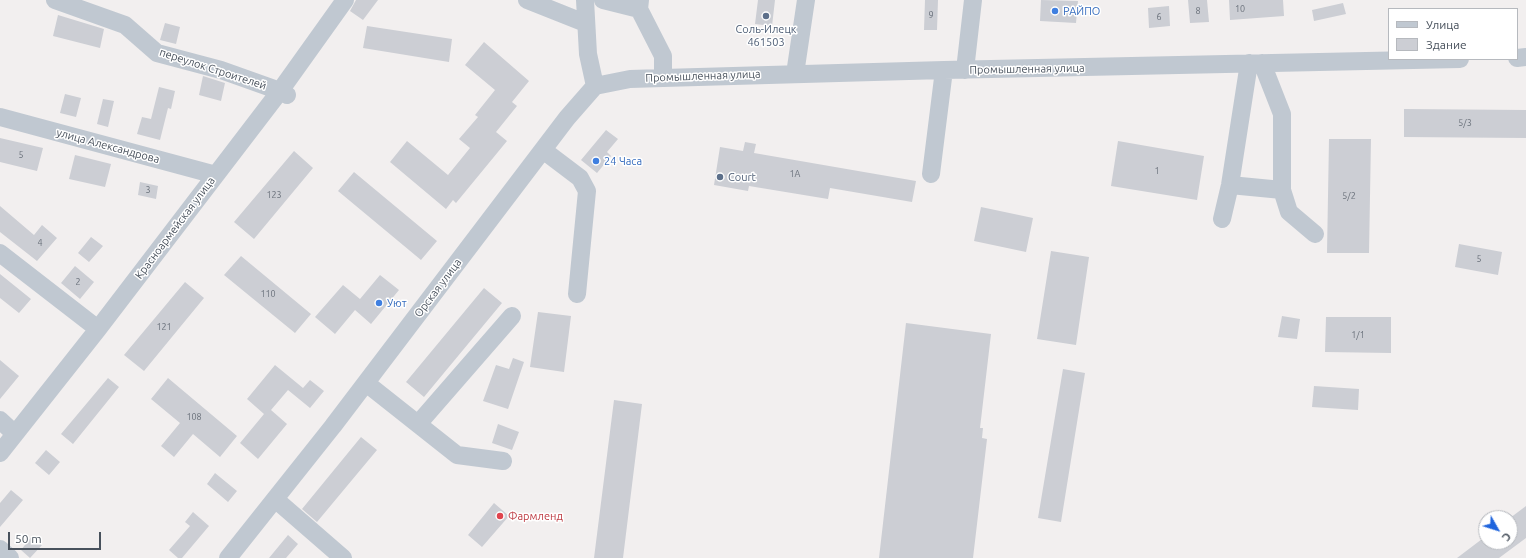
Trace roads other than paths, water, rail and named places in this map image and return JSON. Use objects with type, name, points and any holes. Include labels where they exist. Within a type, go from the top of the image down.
[{"type":"street","name":"переулок Строителей","points":[[55,0],[125,25],[157,53],[221,70],[284,93]]},
{"type":"street","name":"Красноармейская улица","points":[[0,453],[98,329],[216,175],[284,93],[345,0]]},
{"type":"street","points":[[527,0],[585,23]]},
{"type":"street","points":[[585,0],[585,23],[588,54],[595,86]]},
{"type":"street","points":[[603,0],[639,4],[663,56],[663,78]]},
{"type":"street","points":[[795,74],[806,0]]},
{"type":"street","points":[[965,70],[973,0]]},
{"type":"street","name":"Промышленная улица","points":[[595,86],[630,79],[944,70],[1409,60]]},
{"type":"street","points":[[1222,219],[1255,63]]},
{"type":"street","points":[[1255,63],[1282,114],[1282,190],[1289,212],[1315,234]]},
{"type":"street","points":[[931,174],[944,70]]},
{"type":"street","name":"Орская улица","points":[[228,558],[366,383],[567,118],[595,86]]},
{"type":"street","name":"улица Александрова","points":[[0,117],[216,175]]},
{"type":"street","points":[[543,150],[580,178],[587,191],[576,294]]},
{"type":"street","points":[[1230,185],[1282,190]]},
{"type":"street","points":[[0,253],[98,329]]},
{"type":"street","points":[[418,424],[512,316]]},
{"type":"street","points":[[366,383],[457,455],[503,462]]},
{"type":"street","points":[[0,420],[15,434]]},
{"type":"street","points":[[275,499],[343,558]]},
{"type":"street","points":[[0,549],[10,558]]},
{"type":"place","name":"РАЙПО","points":[[1055,11]]},
{"type":"place","name":"Соль-Илецк 461503","points":[[766,16]]},
{"type":"place","name":"24 Часа","points":[[596,161]]},
{"type":"place","name":"Court","points":[[720,177]]},
{"type":"place","name":"Уют","points":[[379,303]]},
{"type":"place","name":"Фармленд","points":[[500,516]]}]
